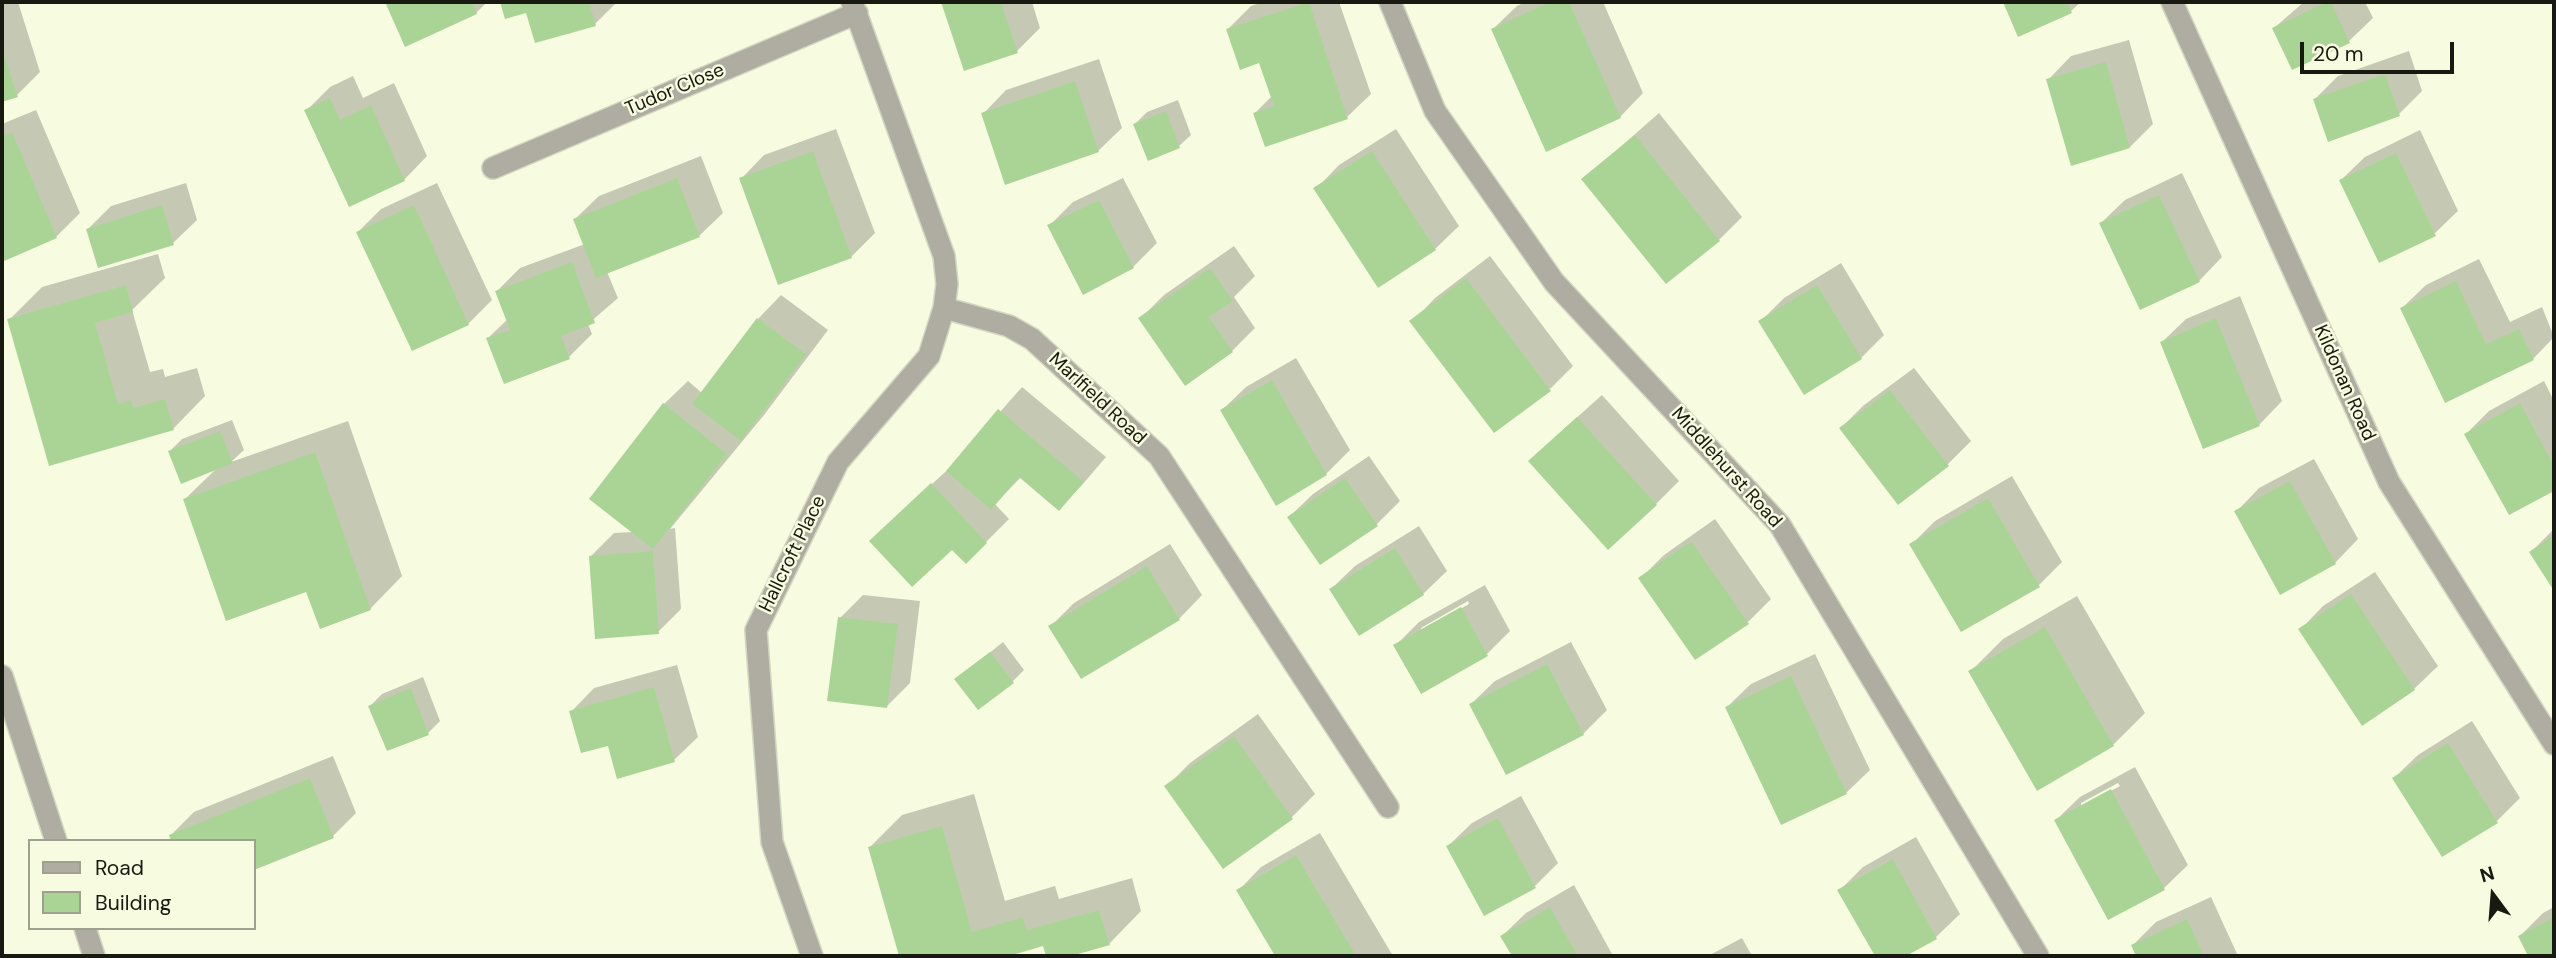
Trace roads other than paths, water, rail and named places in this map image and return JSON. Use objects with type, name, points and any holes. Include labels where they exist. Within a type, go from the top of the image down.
[{"type":"street","name":"Middlehurst Road","points":[[1390,2],[1436,111],[1554,282],[1780,525],[2038,956]]},
{"type":"street","name":"Kildonan Road","points":[[2172,2],[2389,482],[2554,744]]},
{"type":"street","name":"Tudor Close","points":[[493,168],[855,8]]},
{"type":"street","points":[[855,8],[944,256],[947,284],[944,307]]},
{"type":"street","name":"Marlfield Road","points":[[944,307],[1009,326],[1032,339],[1159,456],[1388,807]]},
{"type":"street","name":"Hallcroft Place","points":[[812,956],[772,842],[756,630],[838,462],[929,356],[944,307]]},
{"type":"street","points":[[2,676],[55,839]]},
{"type":"street","points":[[86,930],[94,956]]}]
